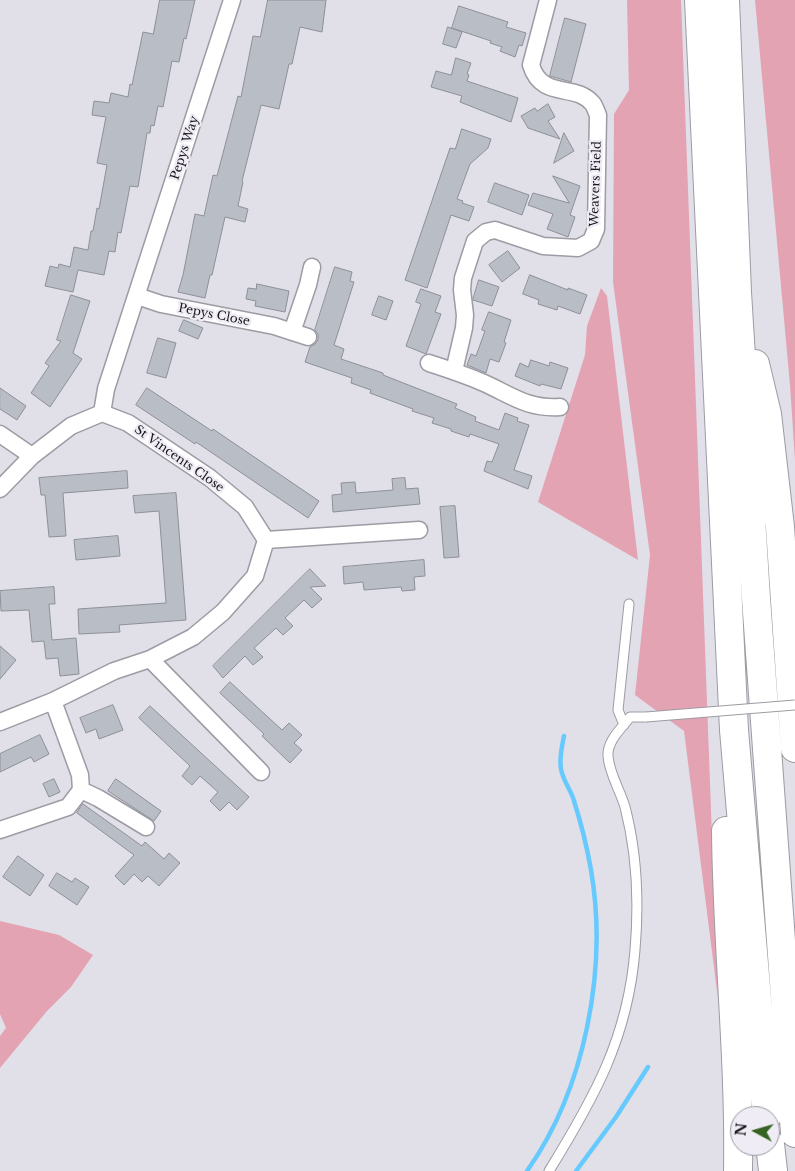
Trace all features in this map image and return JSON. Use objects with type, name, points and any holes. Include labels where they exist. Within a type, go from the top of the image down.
[{"type":"highway","points":[[699,0],[734,730],[766,1106]]},
{"type":"highway","points":[[725,0],[737,292],[757,608],[795,1132]]},
{"type":"highway","points":[[737,292],[767,414],[780,527],[795,748]]},
{"type":"highway","points":[[734,730],[726,808],[726,888],[733,1014],[738,1171]]},
{"type":"highway","points":[[771,1156],[773,1171]]},
{"type":"street","name":"Pepys Way","points":[[137,296],[232,0]]},
{"type":"street","name":"Weavers Field","points":[[454,371],[464,328],[463,278],[475,241],[486,232],[495,230],[543,246],[578,248],[591,241],[596,229],[598,115],[592,103],[583,96],[541,83],[534,75],[531,65],[548,0]]},
{"type":"street","points":[[292,332],[312,267]]},
{"type":"street","name":"Pepys Close","points":[[137,296],[161,304],[274,326],[308,337]]},
{"type":"street","points":[[0,489],[32,456],[70,426],[102,413],[106,389],[137,296]]},
{"type":"street","points":[[429,362],[484,383],[518,401],[546,408],[560,407]]},
{"type":"street","name":"St Vincents Close","points":[[102,413],[128,423],[210,478],[246,508],[266,540]]},
{"type":"street","points":[[0,434],[32,456]]},
{"type":"street","points":[[0,722],[53,701],[114,672],[150,659],[192,637],[223,612],[255,576],[266,540],[418,530]]},
{"type":"street","points":[[150,659],[260,772]]},
{"type":"street","points":[[0,830],[68,807],[81,790],[80,775],[53,701]]},
{"type":"street","points":[[81,790],[146,827]]},
{"type":"lane","points":[[624,725],[618,710],[629,604]]},
{"type":"lane","points":[[549,1171],[576,1128],[604,1073],[620,1033],[631,990],[637,908],[636,876],[625,806],[608,756],[610,743],[630,717],[795,706]]},
{"type":"shaded area","points":[[627,0],[681,0],[718,999],[684,731],[635,695],[650,555],[613,282],[614,114],[629,90]]},
{"type":"shaded area","points":[[755,0],[795,0],[795,460],[790,385]]},
{"type":"shaded area","points":[[601,288],[607,296],[638,560],[538,502],[585,355],[587,326]]},
{"type":"shaded area","points":[[0,921],[59,935],[93,955],[71,987],[47,1011],[0,1068],[0,1036],[6,1028],[0,1014]]},
{"type":"building","points":[[160,0],[195,0],[179,62],[172,61],[163,107],[158,106],[154,126],[151,125],[150,133],[147,133],[138,187],[130,186],[121,233],[118,232],[115,252],[109,251],[104,275],[78,270],[73,292],[45,286],[50,266],[58,268],[59,264],[70,267],[74,247],[88,250],[97,208],[99,209],[107,165],[97,163],[106,117],[92,115],[94,101],[109,103],[111,93],[128,97],[143,32],[153,34]]},
{"type":"building","points":[[268,0],[326,0],[322,32],[300,27],[279,109],[261,105],[242,181],[238,206],[248,209],[245,222],[225,217],[205,298],[178,292],[195,214],[204,216],[213,175],[217,176],[238,96],[241,97],[253,36],[260,37]]},
{"type":"building","points":[[459,6],[508,22],[506,27],[526,33],[522,46],[519,45],[515,57],[500,51],[502,47],[490,43],[491,41],[452,28]]},
{"type":"building","points":[[565,18],[586,24],[571,82],[550,76]]},
{"type":"building","points":[[448,27],[462,32],[456,48],[443,44]]},
{"type":"building","points":[[456,58],[471,63],[467,74],[469,75],[467,81],[518,98],[511,122],[460,102],[462,96],[431,87],[436,71],[451,75]]},
{"type":"building","points":[[548,104],[555,117],[548,121],[560,139],[528,128],[521,116],[535,108],[537,111]]},
{"type":"building","points":[[462,129],[491,139],[488,148],[470,164],[457,199],[474,207],[469,221],[451,215],[427,288],[405,280],[450,148],[455,149]]},
{"type":"building","points":[[564,133],[574,151],[554,163]]},
{"type":"building","points":[[553,176],[580,186],[570,215],[575,217],[568,237],[547,229],[553,214],[528,205],[533,193],[569,203]]},
{"type":"building","points":[[495,183],[529,195],[522,215],[488,202]]},
{"type":"building","points":[[508,251],[520,268],[502,282],[489,265]]},
{"type":"building","points":[[335,267],[352,272],[350,281],[354,282],[334,345],[344,349],[341,359],[383,373],[383,375],[457,404],[455,408],[476,417],[475,421],[499,430],[505,413],[518,418],[517,421],[529,425],[514,470],[532,476],[528,489],[484,471],[487,461],[492,462],[499,444],[470,434],[469,437],[432,423],[434,418],[370,393],[371,390],[351,383],[352,378],[305,362],[310,347],[318,340],[318,334],[315,330]]},
{"type":"building","points":[[530,275],[568,290],[568,288],[587,295],[580,314],[558,306],[557,310],[538,304],[539,300],[523,294]]},
{"type":"building","points":[[479,280],[499,287],[492,306],[473,300]]},
{"type":"building","points":[[257,284],[289,291],[285,312],[255,306],[256,301],[246,299],[248,288],[256,289]]},
{"type":"building","points":[[421,289],[441,296],[435,312],[441,314],[426,354],[406,346],[421,304],[416,302]]},
{"type":"building","points":[[71,295],[90,301],[73,353],[82,359],[50,407],[31,393],[49,366],[45,363],[61,341],[57,340]]},
{"type":"building","points":[[379,296],[393,301],[386,320],[372,315]]},
{"type":"building","points":[[489,312],[511,320],[504,342],[506,343],[499,362],[490,359],[486,373],[467,365],[471,354],[476,356],[485,331],[482,330]]},
{"type":"building","points":[[184,320],[203,328],[198,339],[179,331]]},
{"type":"building","points":[[158,338],[176,343],[166,378],[147,373]]},
{"type":"building","points":[[531,360],[549,366],[550,362],[568,368],[561,389],[541,384],[540,386],[515,376],[520,363],[528,367]]},
{"type":"building","points":[[0,388],[26,406],[17,420],[0,409]]},
{"type":"building","points":[[147,388],[212,431],[213,429],[319,501],[308,518],[196,442],[195,444],[136,405]]},
{"type":"building","points":[[127,471],[128,488],[63,493],[66,536],[49,537],[45,495],[41,495],[39,478]]},
{"type":"building","points":[[405,478],[406,489],[418,488],[420,504],[333,512],[332,495],[342,494],[341,483],[355,482],[356,493],[393,490],[392,479]]},
{"type":"building","points":[[176,493],[186,620],[119,625],[120,632],[79,634],[78,609],[166,603],[159,511],[135,513],[133,496]]},
{"type":"building","points":[[455,506],[459,557],[444,558],[440,507]]},
{"type":"building","points":[[118,536],[120,556],[76,560],[74,540]]},
{"type":"building","points":[[424,560],[425,576],[414,577],[415,590],[402,591],[401,587],[364,590],[363,582],[344,584],[343,567]]},
{"type":"building","points":[[310,569],[326,586],[310,587],[322,599],[312,608],[304,600],[285,618],[293,626],[283,635],[276,628],[254,648],[263,657],[253,665],[245,656],[223,678],[213,666]]},
{"type":"building","points":[[54,587],[55,604],[49,604],[52,640],[76,638],[79,674],[60,676],[58,658],[46,659],[44,641],[32,642],[29,610],[1,611],[0,591]]},
{"type":"building","points":[[0,646],[16,660],[0,679]]},
{"type":"building","points":[[230,682],[282,730],[289,723],[302,735],[294,743],[302,750],[290,763],[262,736],[264,734],[220,693]]},
{"type":"building","points":[[113,705],[123,730],[99,739],[96,729],[86,733],[80,718]]},
{"type":"building","points":[[150,706],[249,797],[237,810],[229,802],[220,811],[210,801],[218,792],[200,776],[192,785],[182,776],[190,766],[139,718]]},
{"type":"building","points":[[40,735],[49,754],[34,762],[31,757],[0,772],[0,754]]},
{"type":"building","points":[[54,779],[60,792],[49,797],[43,784]]},
{"type":"building","points":[[116,779],[161,811],[154,821],[108,791]]},
{"type":"building","points":[[83,804],[142,846],[145,842],[164,859],[169,853],[180,863],[159,886],[148,876],[142,882],[134,874],[124,885],[115,876],[134,855],[77,813]]},
{"type":"building","points":[[18,856],[44,875],[30,896],[3,877]]},
{"type":"building","points":[[57,873],[72,882],[75,878],[89,887],[77,905],[49,886]]},
{"type":"waterway","points":[[527,1171],[547,1139],[564,1103],[577,1066],[587,1027],[594,987],[596,908],[584,835],[573,797],[563,778],[560,765],[564,736]]},
{"type":"waterway","points":[[576,1171],[616,1117],[648,1067]]}]
